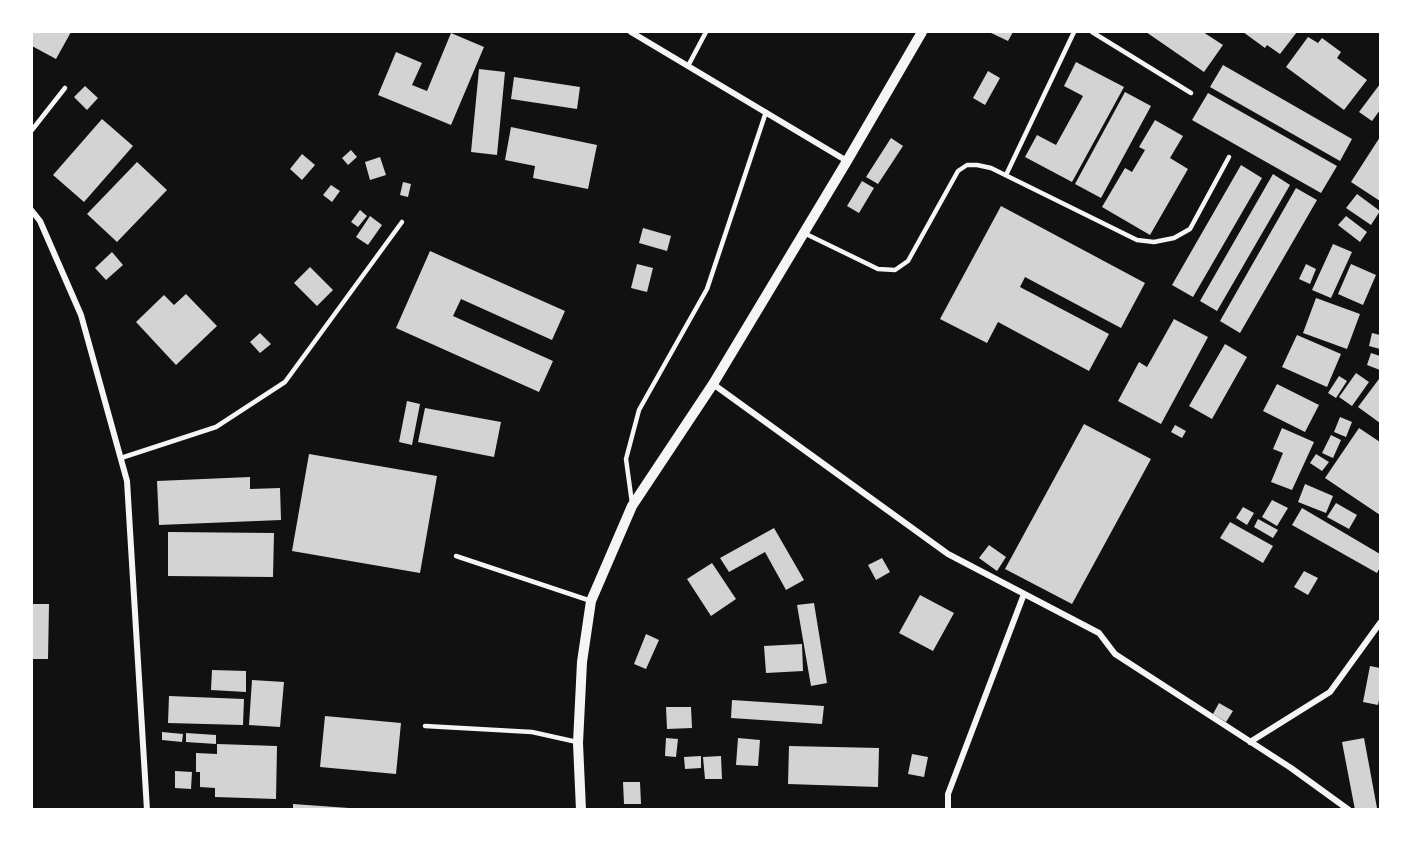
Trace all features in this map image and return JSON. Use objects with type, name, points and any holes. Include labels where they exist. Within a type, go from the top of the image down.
[{"type":"street","points":[[631,32],[847,161]]},
{"type":"street","points":[[581,810],[578,743],[582,662],[591,601],[632,506],[713,384],[922,32]]},
{"type":"street","points":[[32,211],[40,221],[81,315],[127,481],[147,810]]},
{"type":"street","points":[[713,384],[948,554],[1099,633],[1114,654],[1291,768],[1349,810]]},
{"type":"street","points":[[948,810],[948,794],[1024,594]]},
{"type":"street","points":[[1250,741],[1330,692],[1380,623]]},
{"type":"lane","points":[[688,66],[706,32]]},
{"type":"lane","points":[[1006,176],[1074,32]]},
{"type":"lane","points":[[1092,32],[1191,93]]},
{"type":"lane","points":[[32,130],[65,88]]},
{"type":"lane","points":[[632,506],[626,459],[639,410],[707,289],[766,112]]},
{"type":"lane","points":[[804,234],[878,269],[895,270],[908,261],[958,171],[967,165],[977,165],[991,168],[1137,240],[1154,242],[1174,238],[1190,228],[1229,157]]},
{"type":"lane","points":[[121,458],[216,427],[285,382],[402,222]]},
{"type":"lane","points":[[456,556],[591,601]]},
{"type":"lane","points":[[425,726],[532,732],[578,743]]},
{"type":"building","points":[[32,32],[71,32],[56,59],[32,46]]},
{"type":"building","points":[[989,32],[1013,32],[1008,41]]},
{"type":"building","points":[[1146,32],[1203,32],[1223,45],[1204,72]]},
{"type":"building","points":[[1243,32],[1297,32],[1280,54],[1267,45],[1265,48]]},
{"type":"building","points":[[451,33],[484,47],[451,125],[378,95],[396,52],[422,63],[412,85],[427,91]]},
{"type":"building","points":[[1308,37],[1318,43],[1322,38],[1341,52],[1337,58],[1367,80],[1344,110],[1286,67]]},
{"type":"building","points":[[1076,62],[1124,87],[1072,182],[1025,157],[1037,135],[1056,145],[1083,96],[1064,86]]},
{"type":"building","points":[[1223,65],[1352,139],[1340,161],[1210,87]]},
{"type":"building","points":[[479,69],[505,72],[497,155],[471,152]]},
{"type":"building","points":[[988,71],[1000,78],[985,105],[973,98]]},
{"type":"building","points":[[514,77],[580,87],[577,109],[511,99]]},
{"type":"building","points":[[1380,84],[1380,110],[1372,121],[1359,112]]},
{"type":"building","points":[[85,86],[98,98],[87,110],[74,97]]},
{"type":"building","points":[[1125,92],[1151,106],[1101,198],[1075,184]]},
{"type":"building","points":[[1208,93],[1337,166],[1321,193],[1192,120]]},
{"type":"building","points":[[102,119],[133,146],[84,202],[53,175]]},
{"type":"building","points":[[1155,120],[1183,136],[1170,158],[1188,169],[1150,235],[1102,207],[1125,168],[1132,172],[1145,150],[1139,147]]},
{"type":"building","points":[[511,127],[597,145],[588,189],[533,178],[535,166],[505,160]]},
{"type":"building","points":[[1380,137],[1380,201],[1351,182]]},
{"type":"building","points":[[891,138],[903,146],[878,184],[866,177]]},
{"type":"building","points":[[351,150],[357,157],[348,165],[342,158]]},
{"type":"building","points":[[302,154],[315,165],[302,180],[290,169]]},
{"type":"building","points":[[380,157],[386,175],[370,180],[365,162]]},
{"type":"building","points":[[137,162],[167,190],[117,242],[87,214]]},
{"type":"building","points":[[1241,165],[1262,178],[1193,297],[1172,285]]},
{"type":"building","points":[[1273,174],[1290,185],[1217,311],[1200,301]]},
{"type":"building","points":[[862,181],[874,188],[859,213],[847,206]]},
{"type":"building","points":[[403,182],[411,184],[408,197],[400,195]]},
{"type":"building","points":[[331,185],[340,191],[332,202],[323,195]]},
{"type":"building","points":[[1296,188],[1317,200],[1240,333],[1220,321]]},
{"type":"building","points":[[1357,194],[1380,211],[1371,225],[1346,208]]},
{"type":"building","points":[[1001,206],[1145,283],[1121,328],[1025,277],[1020,287],[1109,334],[1089,371],[998,322],[987,343],[940,319]]},
{"type":"building","points":[[360,210],[367,216],[358,227],[351,222]]},
{"type":"building","points":[[370,216],[382,225],[368,245],[356,237]]},
{"type":"building","points":[[1346,216],[1367,232],[1360,242],[1338,225]]},
{"type":"building","points":[[643,228],[671,236],[667,251],[639,243]]},
{"type":"building","points":[[1333,244],[1352,252],[1331,298],[1312,290]]},
{"type":"building","points":[[430,251],[565,311],[552,340],[461,299],[453,316],[553,361],[539,392],[396,328]]},
{"type":"building","points":[[112,252],[123,265],[106,280],[95,268]]},
{"type":"building","points":[[637,264],[653,268],[647,292],[631,288]]},
{"type":"building","points":[[1306,264],[1316,269],[1310,284],[1299,279]]},
{"type":"building","points":[[1351,264],[1376,275],[1363,305],[1338,294]]},
{"type":"building","points":[[310,267],[333,290],[317,306],[294,283]]},
{"type":"building","points":[[186,294],[217,326],[176,365],[136,322],[164,295],[174,305]]},
{"type":"building","points":[[1316,298],[1360,314],[1347,349],[1303,333]]},
{"type":"building","points":[[1174,319],[1208,337],[1161,424],[1118,401],[1139,362],[1147,367]]},
{"type":"building","points":[[260,333],[271,344],[260,353],[250,342]]},
{"type":"building","points":[[1372,333],[1380,335],[1380,349],[1369,346]]},
{"type":"building","points":[[1297,335],[1341,354],[1327,387],[1282,367]]},
{"type":"building","points":[[1225,344],[1247,357],[1212,419],[1189,406]]},
{"type":"building","points":[[1371,353],[1380,356],[1380,370],[1367,365]]},
{"type":"building","points":[[1356,373],[1369,382],[1352,406],[1339,397]]},
{"type":"building","points":[[1339,376],[1347,381],[1336,398],[1328,393]]},
{"type":"building","points":[[1380,380],[1380,423],[1358,407]]},
{"type":"building","points":[[1277,384],[1319,405],[1305,432],[1263,411]]},
{"type":"building","points":[[407,401],[420,404],[412,445],[399,442]]},
{"type":"building","points":[[425,408],[501,422],[494,457],[418,442]]},
{"type":"building","points":[[1340,417],[1352,422],[1346,437],[1334,432]]},
{"type":"building","points":[[1084,424],[1151,459],[1072,604],[1005,569]]},
{"type":"building","points":[[1175,425],[1186,431],[1182,438],[1171,432]]},
{"type":"building","points":[[1282,428],[1314,442],[1292,490],[1271,482],[1283,453],[1273,449]]},
{"type":"building","points":[[1359,428],[1380,442],[1380,515],[1325,478]]},
{"type":"building","points":[[1331,435],[1341,440],[1333,458],[1322,453]]},
{"type":"building","points":[[309,454],[437,476],[420,573],[292,551]]},
{"type":"building","points":[[1316,454],[1329,462],[1322,471],[1310,463]]},
{"type":"building","points":[[250,477],[250,489],[280,488],[281,520],[159,525],[157,481]]},
{"type":"building","points":[[1305,484],[1333,496],[1326,513],[1298,502]]},
{"type":"building","points":[[1272,500],[1288,508],[1277,526],[1262,517]]},
{"type":"building","points":[[1336,503],[1357,515],[1349,529],[1327,517]]},
{"type":"building","points":[[1243,507],[1254,513],[1247,525],[1236,518]]},
{"type":"building","points":[[1302,508],[1380,554],[1380,567],[1377,573],[1292,525]]},
{"type":"building","points":[[1258,519],[1278,530],[1273,538],[1254,527]]},
{"type":"building","points":[[1230,522],[1273,546],[1263,563],[1220,538]]},
{"type":"building","points":[[774,528],[804,580],[786,590],[765,552],[729,572],[720,558]]},
{"type":"building","points":[[168,532],[274,533],[273,577],[168,576]]},
{"type":"building","points":[[989,545],[1006,557],[997,571],[979,558]]},
{"type":"building","points":[[882,558],[890,572],[876,580],[868,565]]},
{"type":"building","points":[[712,563],[736,599],[711,616],[687,579]]},
{"type":"building","points":[[1304,571],[1318,578],[1308,595],[1294,587]]},
{"type":"building","points":[[920,595],[954,613],[933,651],[899,633]]},
{"type":"building","points":[[814,603],[827,683],[811,686],[797,605]]},
{"type":"building","points":[[32,604],[49,604],[48,659],[32,659]]},
{"type":"building","points":[[646,634],[659,640],[646,669],[634,664]]},
{"type":"building","points":[[802,644],[803,671],[766,673],[764,646]]},
{"type":"building","points":[[1370,666],[1380,668],[1378,705],[1363,702]]},
{"type":"building","points":[[212,670],[246,671],[246,692],[211,690]]},
{"type":"building","points":[[252,680],[284,682],[280,727],[249,725]]},
{"type":"building","points":[[169,696],[244,699],[243,725],[168,723]]},
{"type":"building","points":[[732,700],[824,706],[822,724],[731,718]]},
{"type":"building","points":[[1219,703],[1233,711],[1226,722],[1213,714]]},
{"type":"building","points":[[666,707],[691,707],[692,728],[667,729]]},
{"type":"building","points":[[325,716],[401,723],[396,774],[320,767]]},
{"type":"building","points":[[162,732],[183,734],[182,742],[162,740]]},
{"type":"building","points":[[186,733],[216,735],[216,744],[186,742]]},
{"type":"building","points":[[666,738],[678,739],[676,757],[665,756]]},
{"type":"building","points":[[738,738],[760,740],[758,766],[736,765]]},
{"type":"building","points":[[1364,738],[1377,808],[1355,810],[1342,742]]},
{"type":"building","points":[[217,744],[277,746],[276,799],[215,797],[215,788],[200,787],[200,772],[196,772],[196,753],[217,754]]},
{"type":"building","points":[[789,746],[879,748],[878,787],[788,784]]},
{"type":"building","points":[[912,754],[928,757],[924,777],[908,774]]},
{"type":"building","points":[[701,756],[701,768],[685,769],[684,757]]},
{"type":"building","points":[[721,756],[722,779],[705,779],[703,757]]},
{"type":"building","points":[[175,771],[192,772],[191,789],[175,788]]},
{"type":"building","points":[[623,782],[640,782],[641,804],[624,804]]},
{"type":"building","points":[[293,804],[349,808],[349,810],[293,810]]}]
